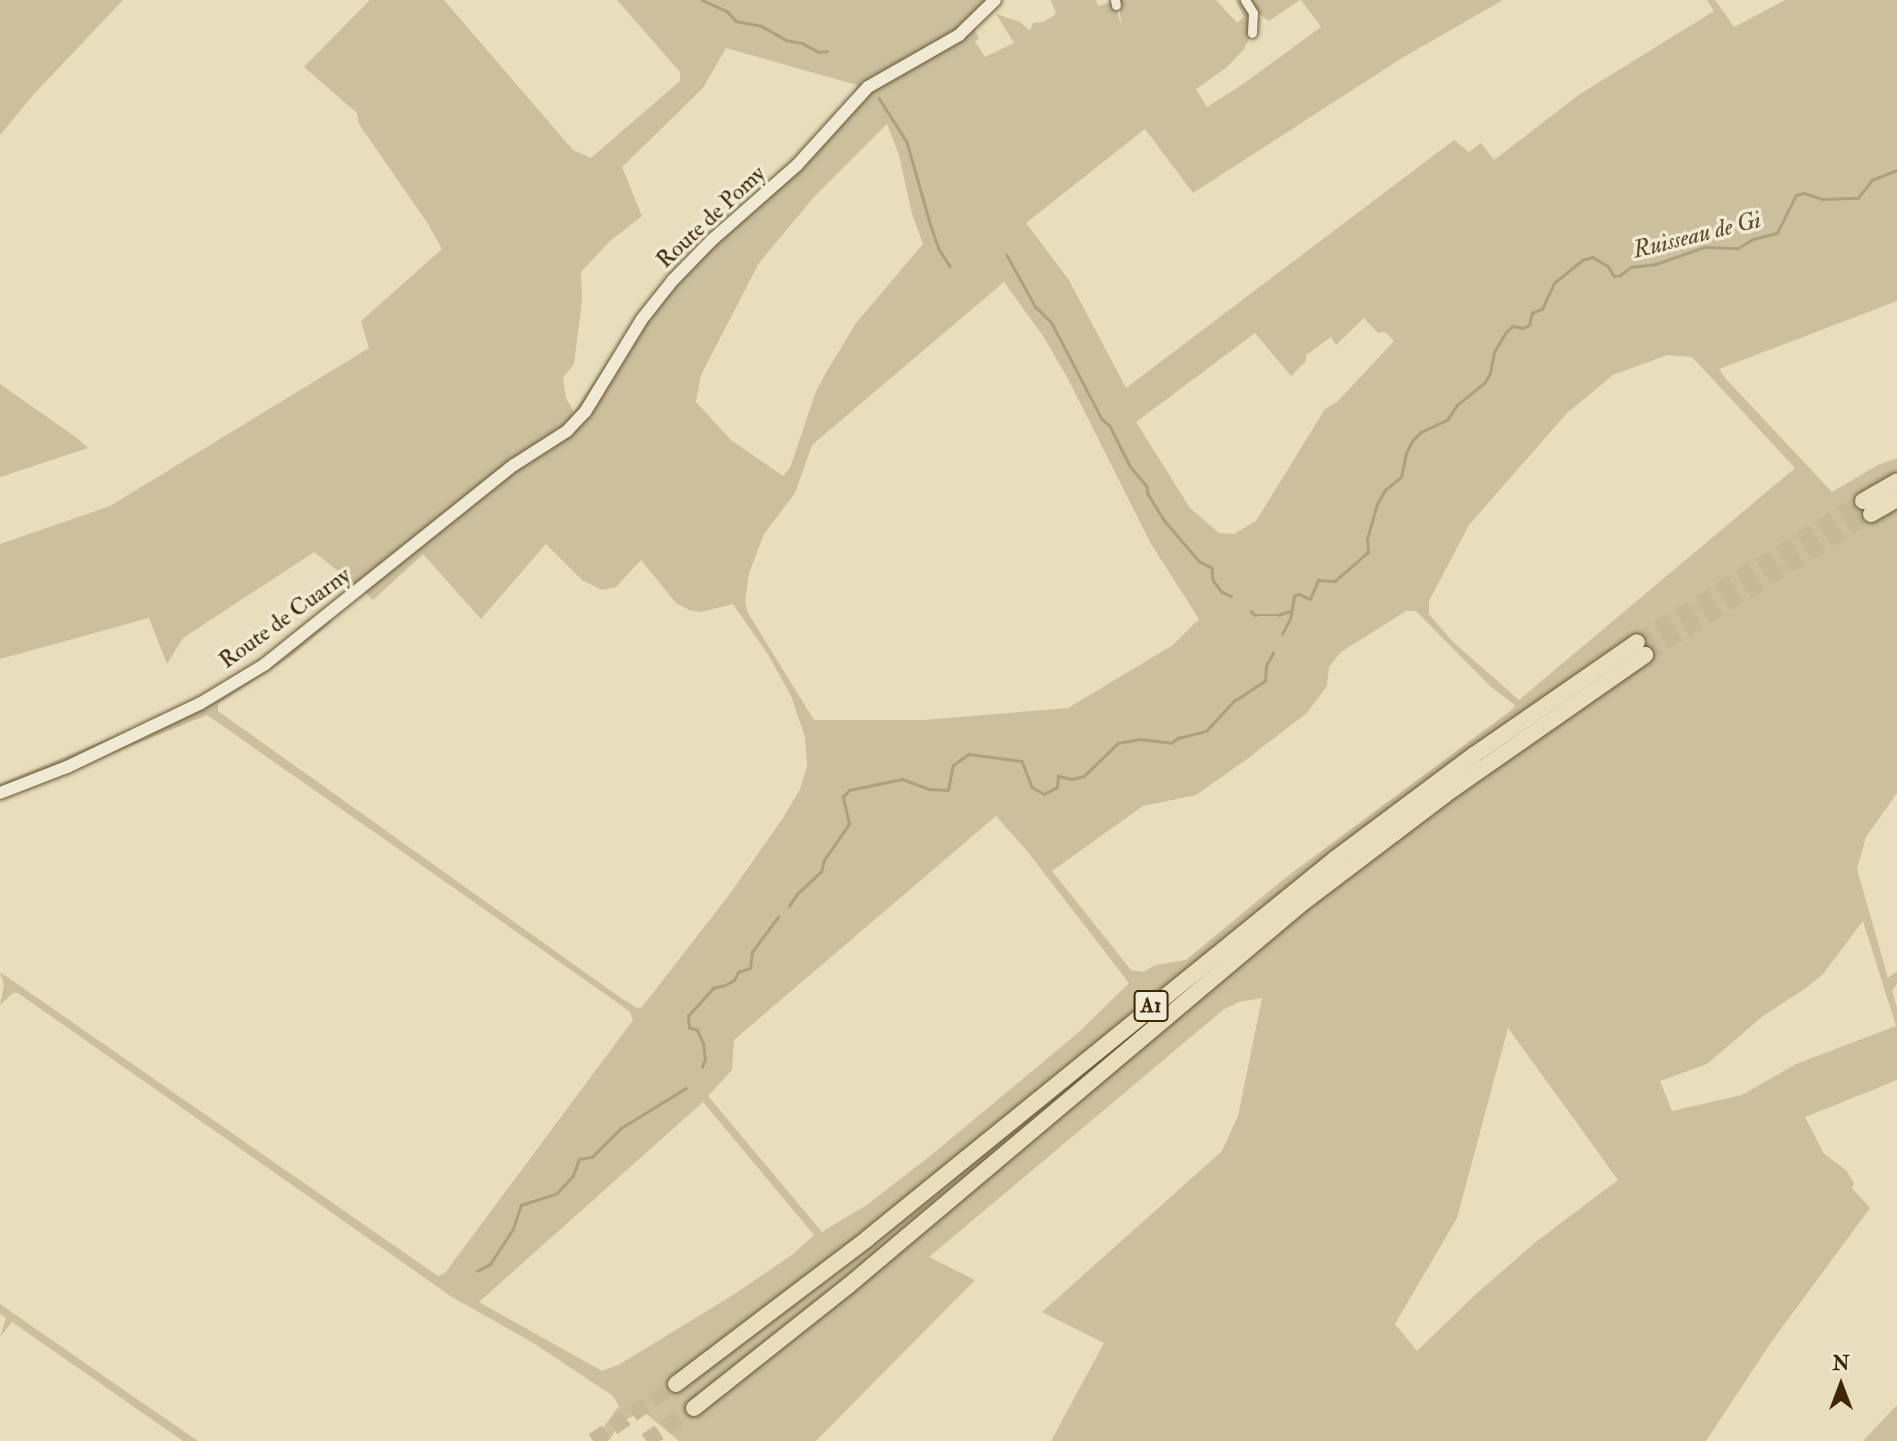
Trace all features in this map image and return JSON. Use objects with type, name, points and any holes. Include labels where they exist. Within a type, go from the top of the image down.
[{"type":"highway","points":[[1897,481],[1867,508],[1897,499]]},
{"type":"highway","name":"A1","points":[[676,1384],[903,1210],[1335,859],[1501,736],[1641,649],[1300,905],[848,1286],[694,1408]]},
{"type":"street","name":"Route de Pomy","points":[[566,431],[585,412],[642,319],[673,280],[712,240],[797,165],[858,96],[876,80],[967,30],[995,0]]},
{"type":"street","points":[[1245,0],[1253,13],[1252,33]]},
{"type":"street","name":"Route de Cuarny","points":[[0,793],[67,766],[201,703],[264,665],[514,465],[566,431]]},
{"type":"shaded area","points":[[0,0],[123,0],[34,94],[0,135]]},
{"type":"shaded area","points":[[370,0],[444,0],[573,150],[591,158],[680,81],[680,72],[617,0],[995,0],[972,26],[979,38],[975,42],[985,57],[1014,43],[996,14],[1020,22],[1030,31],[1033,23],[1043,22],[1056,14],[1051,0],[1096,0],[1098,6],[1112,2],[1116,5],[1122,30],[1118,0],[1216,0],[1237,23],[1244,17],[1235,0],[1245,0],[1253,13],[1252,33],[1244,49],[1227,67],[1196,89],[1207,107],[1321,27],[1301,0],[1503,0],[1402,58],[1193,193],[1145,129],[1026,223],[1069,280],[1126,388],[1454,140],[1469,152],[1481,143],[1494,160],[1580,94],[1714,11],[1707,0],[1715,0],[1734,27],[1785,0],[1897,0],[1897,301],[1719,369],[1832,492],[1878,465],[1897,458],[1897,793],[1866,837],[1857,869],[1888,978],[1897,971],[1897,984],[1892,991],[1897,1007],[1897,1080],[1805,1117],[1824,1154],[1846,1170],[1854,1183],[1852,1188],[1870,1208],[1772,1341],[1706,1441],[1051,1441],[1104,1343],[1042,1312],[1222,1151],[1238,1116],[1262,998],[1239,1002],[1223,1010],[929,1257],[975,1280],[816,1441],[679,1441],[643,1411],[623,1421],[608,1441],[593,1441],[619,1406],[613,1396],[535,1344],[452,1297],[18,993],[13,993],[0,1005],[4,985],[0,972],[438,1276],[445,1273],[633,1020],[630,1012],[608,996],[207,715],[0,799],[0,784],[189,705],[262,662],[357,586],[314,552],[183,638],[167,664],[149,618],[0,659],[0,544],[110,506],[369,348],[361,321],[442,249],[428,224],[359,124],[357,113],[304,67]],"holes":[[[726,48],[857,85],[854,94],[804,149],[682,263],[631,326],[574,412],[566,398],[563,378],[574,364],[582,301],[581,272],[610,241],[642,216],[622,167],[703,88]],[[887,124],[899,155],[912,214],[923,244],[856,323],[827,371],[816,391],[790,468],[783,476],[731,440],[696,402],[701,375],[759,263],[814,197]],[[1004,282],[1043,336],[1067,377],[1151,544],[1199,619],[1173,645],[1068,708],[924,720],[814,720],[748,613],[745,602],[749,573],[764,534],[795,493],[812,445]],[[1364,318],[1378,333],[1385,332],[1394,341],[1338,401],[1325,409],[1256,521],[1234,534],[1219,533],[1190,508],[1136,422],[1255,333],[1291,376],[1306,361],[1306,355],[1331,337],[1336,345]],[[1667,355],[1692,357],[1795,468],[1519,700],[1452,641],[1429,614],[1429,601],[1469,525],[1567,413],[1613,375]],[[546,544],[582,580],[602,590],[616,587],[641,560],[676,603],[689,610],[701,612],[733,604],[769,656],[791,696],[805,737],[807,766],[800,789],[729,895],[642,1007],[637,1008],[621,998],[218,711],[218,704],[290,657],[332,622],[328,618],[362,589],[373,600],[423,554],[481,619]],[[1406,611],[1416,611],[1491,687],[1515,705],[1285,878],[1186,960],[1155,965],[1143,972],[1131,970],[1052,871],[1143,806],[1196,795],[1243,762],[1307,713],[1327,686],[1329,667],[1341,652]],[[996,816],[1027,851],[1129,983],[1079,1032],[930,1156],[868,1204],[822,1232],[708,1096],[732,1070],[734,1040]],[[1863,921],[1896,1026],[1796,1064],[1742,1095],[1672,1111],[1660,1081],[1707,1064],[1763,1016],[1823,974]],[[1508,1028],[1618,1180],[1537,1241],[1476,1294],[1417,1351],[1395,1324],[1457,1218]],[[703,1102],[814,1235],[792,1255],[733,1295],[620,1364],[602,1371],[479,1302]]]},
{"type":"shaded area","points":[[1248,0],[1300,0],[1269,21],[1255,11]]},
{"type":"shaded area","points":[[0,384],[77,438],[88,448],[0,477]]},
{"type":"shaded area","points":[[0,1304],[198,1441],[183,1441],[12,1322],[0,1337],[6,1318],[0,1314]]},
{"type":"shaded area","points":[[1897,1405],[1897,1441],[1863,1441]]},
{"type":"waterway","points":[[702,0],[727,11],[736,21],[762,26],[786,40],[802,43],[819,52],[827,51]]},
{"type":"waterway","points":[[879,98],[907,142],[931,226],[939,249],[950,266]]},
{"type":"waterway","name":"Ruisseau de Gi","points":[[1282,634],[1290,619],[1294,596],[1299,594],[1310,599],[1318,580],[1335,581],[1368,552],[1367,539],[1377,504],[1385,490],[1401,477],[1406,453],[1412,441],[1421,432],[1447,420],[1457,405],[1485,382],[1490,373],[1494,352],[1506,332],[1513,326],[1523,328],[1529,325],[1532,313],[1542,309],[1554,283],[1582,260],[1593,257],[1608,266],[1614,276],[1619,276],[1631,267],[1656,264],[1704,247],[1738,248],[1753,239],[1777,233],[1796,195],[1804,193],[1823,199],[1858,198],[1872,180],[1897,170]]},
{"type":"waterway","points":[[1007,255],[1035,306],[1052,323],[1102,419],[1110,426],[1130,466],[1147,486],[1148,494],[1165,521],[1199,561],[1212,568],[1213,580],[1222,592],[1231,596]]},
{"type":"waterway","points":[[1251,611],[1255,615],[1278,615],[1290,611]]},
{"type":"waterway","name":"Ruisseau de Gi","points":[[789,906],[797,894],[821,872],[824,860],[849,824],[843,797],[849,790],[902,779],[929,789],[948,790],[953,765],[969,754],[1022,761],[1032,787],[1044,794],[1057,787],[1058,776],[1072,779],[1084,776],[1118,743],[1140,739],[1171,743],[1178,738],[1206,731],[1234,701],[1265,681],[1266,666],[1273,653]]},
{"type":"waterway","name":"Ruisseau de Gi","points":[[702,1067],[705,1059],[703,1044],[697,1030],[689,1028],[688,1016],[713,988],[725,985],[734,980],[738,972],[750,968],[752,952],[778,917]]},
{"type":"waterway","name":"Ruisseau de Gi","points":[[477,1271],[490,1264],[513,1229],[521,1205],[557,1193],[573,1176],[579,1159],[592,1157],[621,1128],[686,1088]]},
{"type":"tunnel","points":[[1637,642],[1863,501]]},
{"type":"tunnel","points":[[1645,655],[1871,514]]},
{"type":"tunnel","points":[[593,1441],[676,1384]]},
{"type":"tunnel","points":[[646,1441],[694,1408]]}]
